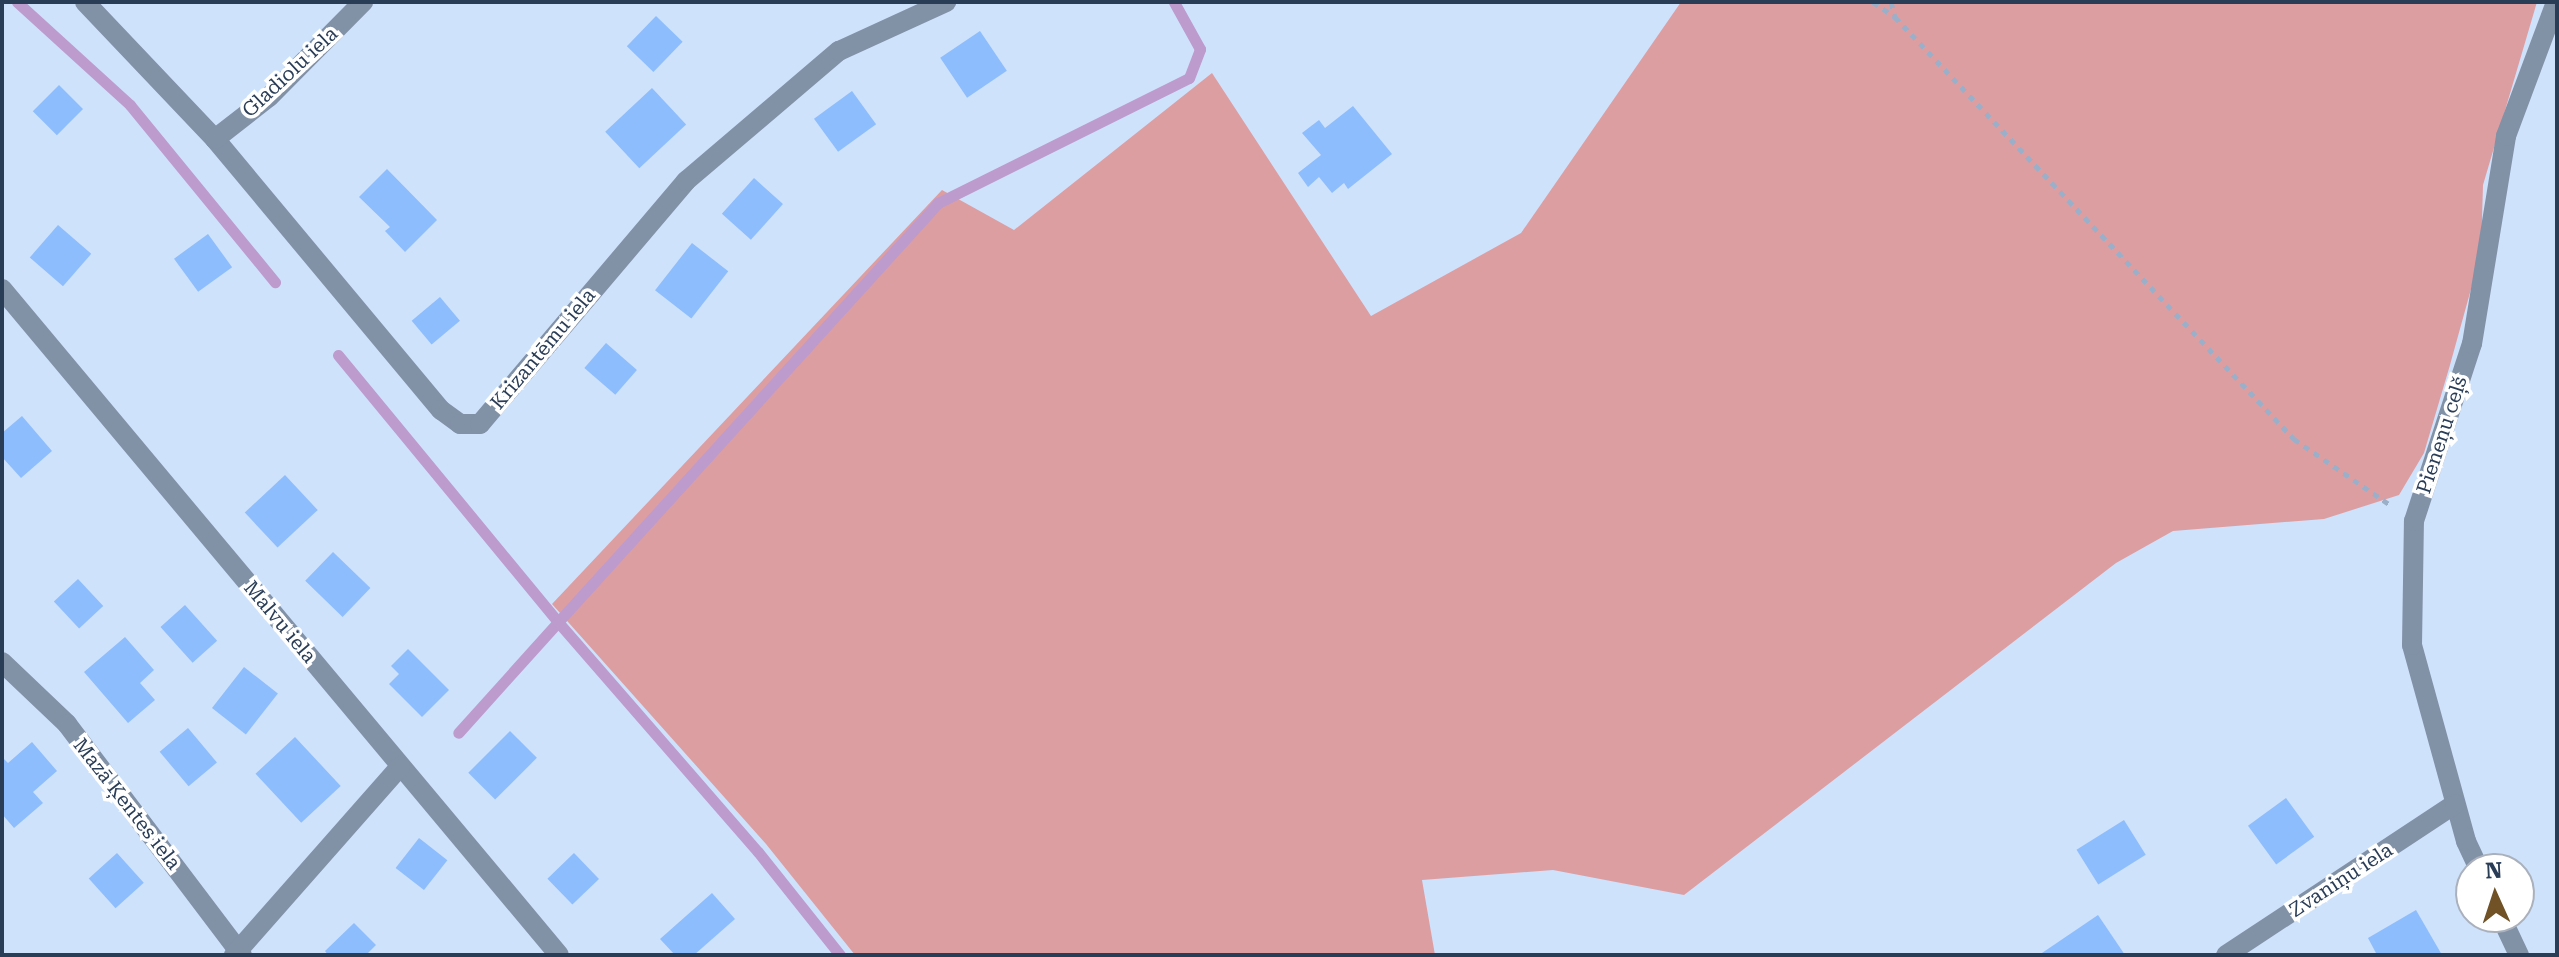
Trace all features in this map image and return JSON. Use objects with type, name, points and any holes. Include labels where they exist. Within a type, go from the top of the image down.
[{"type":"street","name":"Krizantēmu iela","points":[[85,2],[215,139],[441,410],[460,424],[480,424],[686,181],[839,51],[946,2]]},
{"type":"street","name":"Gladiolu iela","points":[[215,139],[269,97],[363,2]]},
{"type":"street","name":"Pieneņu ceļš","points":[[2473,853],[2455,804],[2412,645],[2414,521],[2472,344],[2506,136],[2556,2]]},
{"type":"street","name":"Malvu iela","points":[[2,289],[559,955]]},
{"type":"street","name":"Mazā Ķentes iela","points":[[2,662],[67,724],[238,954]]},
{"type":"street","points":[[238,954],[400,767]]},
{"type":"street","name":"Zvaniņu iela","points":[[2226,955],[2455,804]]},
{"type":"street","points":[[2509,933],[2519,955]]},
{"type":"path","points":[[1873,2],[1895,17],[2294,439],[2414,521]]},
{"type":"path","points":[[1891,2],[1895,17]]},
{"type":"shaded area","points":[[1681,2],[2537,2],[2483,185],[2481,253],[2450,365],[2424,453],[2399,495],[2324,519],[2173,531],[2116,563],[1684,895],[1553,870],[1422,880],[1435,955],[855,955],[766,844],[552,604],[942,190],[1014,230],[1212,73],[1371,316],[1521,233]]},
{"type":"building","points":[[656,16],[683,42],[653,72],[627,46]]},
{"type":"building","points":[[980,31],[1007,71],[967,98],[940,58]]},
{"type":"building","points":[[59,85],[83,109],[57,135],[33,111]]},
{"type":"building","points":[[652,88],[686,125],[639,168],[605,132]]},
{"type":"building","points":[[852,91],[876,124],[838,152],[814,119]]},
{"type":"building","points":[[1353,106],[1392,154],[1348,189],[1344,183],[1332,193],[1319,177],[1308,187],[1298,173],[1321,155],[1302,133],[1319,120],[1325,128]]},
{"type":"building","points":[[387,169],[437,220],[405,252],[385,231],[390,227],[359,197]]},
{"type":"building","points":[[754,178],[783,204],[751,240],[722,214]]},
{"type":"building","points":[[58,225],[91,254],[63,286],[30,257]]},
{"type":"building","points":[[208,234],[232,267],[198,292],[174,259]]},
{"type":"building","points":[[692,243],[728,271],[691,319],[655,290]]},
{"type":"building","points":[[440,297],[460,321],[432,345],[412,321]]},
{"type":"building","points":[[606,343],[637,370],[615,395],[584,368]]},
{"type":"building","points":[[22,416],[52,451],[21,478],[2,457],[2,433]]},
{"type":"building","points":[[285,475],[318,510],[278,548],[245,513]]},
{"type":"building","points":[[333,552],[370,588],[343,617],[305,581]]},
{"type":"building","points":[[78,579],[103,606],[79,629],[54,602]]},
{"type":"building","points":[[185,605],[217,641],[193,663],[160,627]]},
{"type":"building","points":[[125,637],[154,670],[140,683],[155,700],[128,723],[84,672]]},
{"type":"building","points":[[408,649],[449,690],[422,717],[389,684],[399,674],[391,666]]},
{"type":"building","points":[[244,667],[278,693],[246,734],[212,708]]},
{"type":"building","points":[[188,728],[217,762],[189,786],[160,752]]},
{"type":"building","points":[[510,731],[537,758],[495,800],[468,773]]},
{"type":"building","points":[[295,737],[341,786],[301,823],[256,774]]},
{"type":"building","points":[[32,742],[57,771],[33,792],[43,803],[14,828],[2,814],[2,757],[8,763]]},
{"type":"building","points":[[2286,798],[2314,837],[2276,864],[2248,826]]},
{"type":"building","points":[[2124,820],[2146,855],[2098,884],[2077,850]]},
{"type":"building","points":[[419,838],[447,860],[424,890],[396,868]]},
{"type":"building","points":[[117,853],[144,883],[116,908],[89,878]]},
{"type":"building","points":[[574,853],[599,879],[572,905],[547,879]]},
{"type":"building","points":[[712,893],[735,919],[694,955],[675,955],[660,939]]},
{"type":"building","points":[[2416,910],[2442,955],[2377,955],[2368,938]]},
{"type":"building","points":[[2098,915],[2125,955],[2039,955]]},
{"type":"building","points":[[354,923],[376,945],[366,955],[328,955],[325,951]]},
{"type":"waterway","points":[[17,2],[130,105],[275,282]]},
{"type":"waterway","points":[[840,955],[758,852],[558,622],[938,203],[1189,78],[1200,49],[1174,2]]},
{"type":"waterway","points":[[338,355],[558,622],[458,733]]}]
